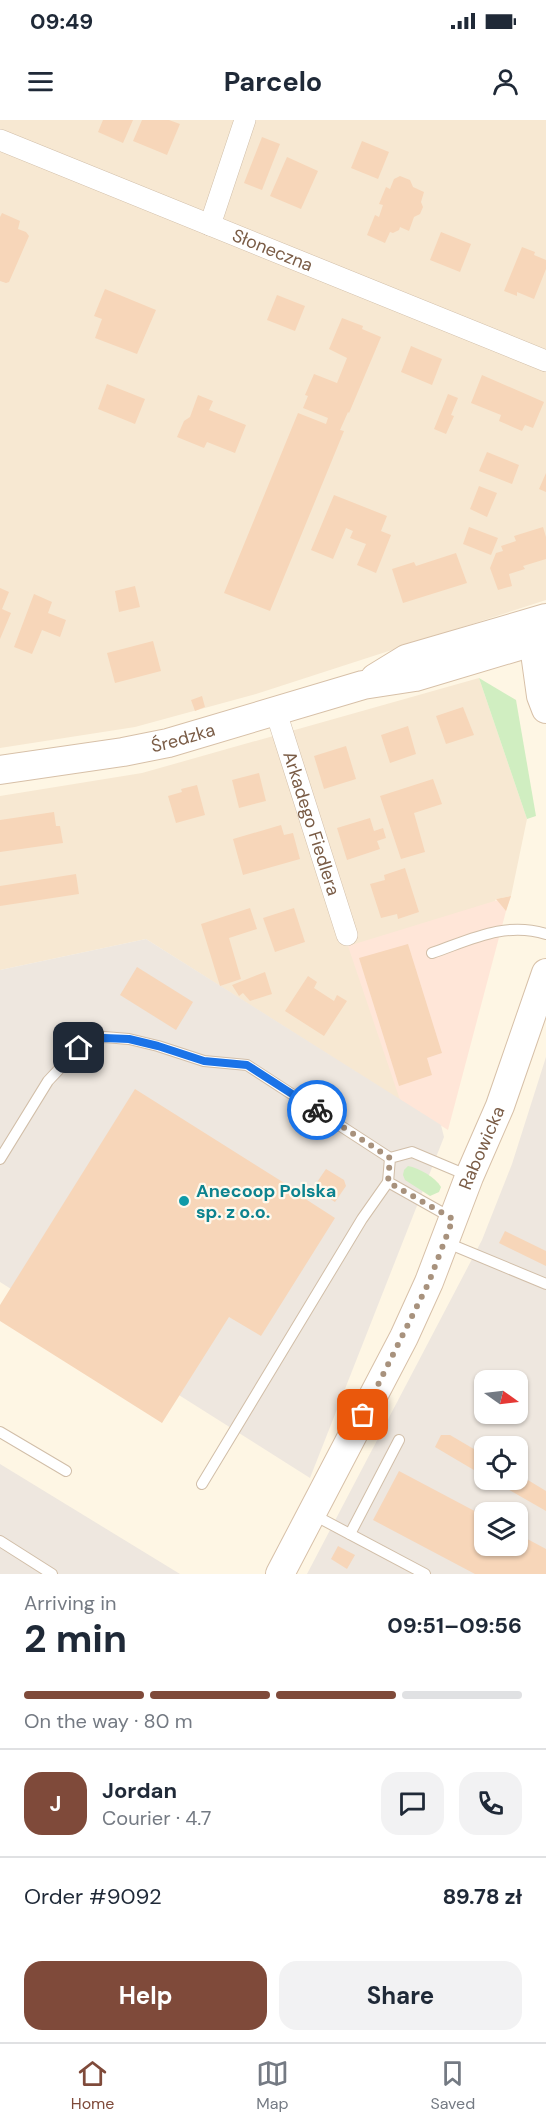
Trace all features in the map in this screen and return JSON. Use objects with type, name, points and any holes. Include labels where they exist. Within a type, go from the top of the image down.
[{"type":"street","points":[[210,225],[245,120]]},
{"type":"street","name":"Słoneczna","points":[[0,140],[546,361]]},
{"type":"street","points":[[541,633],[541,696],[546,709]]},
{"type":"street","name":"Średzka","points":[[0,770],[168,743],[363,685],[406,659],[541,633]]},
{"type":"street","name":"Arkadego Fiedlera","points":[[276,712],[347,935]]},
{"type":"street","name":"Rabowicka","points":[[280,1574],[404,1337],[429,1282],[469,1177],[500,1106],[546,973]]},
{"type":"lane","points":[[432,953],[501,929],[530,929],[546,934]]},
{"type":"lane","points":[[0,1159],[48,1081],[79,1048],[104,1038],[138,1041],[204,1061],[247,1065],[390,1158],[412,1152],[469,1177]]},
{"type":"lane","points":[[202,1484],[362,1219],[388,1182],[390,1158]]},
{"type":"lane","points":[[388,1182],[449,1230],[546,1284]]},
{"type":"lane","points":[[0,1432],[66,1472]]},
{"type":"lane","points":[[350,1534],[399,1440]]},
{"type":"lane","points":[[312,1514],[425,1574]]},
{"type":"lane","points":[[0,1541],[52,1574]]},
{"type":"shaded area","points":[[0,120],[546,120],[546,600],[256,694],[135,727],[0,748]]},
{"type":"shaded area","points":[[479,678],[527,819],[511,896],[496,899],[400,1100],[146,939],[0,970],[0,796],[142,773]]},
{"type":"shaded area","points":[[511,896],[448,1130],[400,1100],[348,946]]},
{"type":"shaded area","points":[[146,939],[441,1125],[444,1137],[310,1478],[0,1282],[0,970]]},
{"type":"shaded area","points":[[546,1057],[546,1574],[307,1574],[482,1240],[512,1164]]},
{"type":"shaded area","points":[[0,1464],[180,1574],[0,1574]]},
{"type":"green space","points":[[479,678],[516,700],[536,816],[527,819]]},
{"type":"green space","points":[[408,1166],[431,1176],[441,1187],[439,1192],[430,1196],[405,1180],[404,1170]]},
{"type":"building","points":[[103,120],[133,120],[123,143],[98,132]]},
{"type":"building","points":[[142,120],[169,120],[180,124],[167,155],[133,141]]},
{"type":"building","points":[[262,137],[280,144],[262,190],[244,183]]},
{"type":"building","points":[[362,141],[389,152],[378,179],[351,168]]},
{"type":"building","points":[[287,157],[318,171],[301,209],[270,196]]},
{"type":"building","points":[[400,176],[410,180],[413,187],[424,192],[421,202],[423,207],[420,214],[414,217],[409,231],[400,227],[393,233],[390,232],[385,243],[367,235],[375,215],[379,217],[383,205],[379,204],[386,187],[390,189],[394,179]]},
{"type":"building","points":[[2,213],[20,221],[18,229],[29,236],[9,282],[6,283],[0,281],[0,217]]},
{"type":"building","points":[[441,232],[471,244],[460,272],[430,260]]},
{"type":"building","points":[[522,247],[546,260],[546,269],[534,299],[517,292],[517,296],[504,291]]},
{"type":"building","points":[[105,289],[156,310],[137,354],[95,338],[102,319],[94,316]]},
{"type":"building","points":[[277,295],[305,306],[295,331],[267,320]]},
{"type":"building","points":[[342,318],[363,326],[362,329],[381,337],[340,430],[344,431],[270,611],[224,593],[298,413],[326,424],[328,418],[303,408],[308,396],[305,395],[314,374],[337,383],[347,358],[329,349]]},
{"type":"building","points":[[411,346],[442,359],[432,385],[401,372]]},
{"type":"building","points":[[482,375],[544,402],[533,428],[525,425],[522,431],[499,421],[501,415],[471,403]]},
{"type":"building","points":[[107,384],[145,399],[135,424],[98,409]]},
{"type":"building","points":[[448,394],[458,398],[451,415],[454,416],[446,434],[434,429]]},
{"type":"building","points":[[198,395],[213,401],[209,410],[246,425],[235,453],[207,442],[204,448],[177,437],[184,421],[190,417]]},
{"type":"building","points":[[487,452],[519,465],[512,484],[479,471]]},
{"type":"building","points":[[546,473],[546,492],[539,489]]},
{"type":"building","points":[[479,486],[497,493],[487,517],[470,509]]},
{"type":"building","points":[[334,495],[387,516],[381,531],[391,535],[376,573],[357,565],[366,544],[350,538],[353,531],[346,528],[333,559],[311,550]]},
{"type":"building","points":[[469,527],[498,538],[491,555],[463,544]]},
{"type":"building","points":[[543,527],[546,537],[546,559],[523,566],[525,569],[509,574],[512,586],[498,590],[490,568],[496,553],[503,551],[501,546],[516,541],[514,536]]},
{"type":"building","points":[[456,553],[467,583],[403,603],[392,569],[414,562],[416,566]]},
{"type":"building","points":[[135,586],[140,607],[119,612],[115,591]]},
{"type":"building","points":[[0,588],[9,592],[2,609],[11,613],[0,639]]},
{"type":"building","points":[[34,594],[52,602],[48,613],[66,620],[60,637],[42,630],[32,654],[14,647]]},
{"type":"building","points":[[153,641],[161,671],[115,683],[107,653]]},
{"type":"building","points":[[202,696],[205,707],[195,711],[191,700]]},
{"type":"building","points":[[463,707],[474,735],[446,744],[436,716]]},
{"type":"building","points":[[408,726],[416,754],[390,763],[381,735]]},
{"type":"building","points":[[346,746],[356,779],[324,789],[314,756]]},
{"type":"building","points":[[259,773],[266,801],[239,808],[232,780]]},
{"type":"building","points":[[433,779],[442,804],[414,813],[425,852],[401,859],[380,796]]},
{"type":"building","points":[[197,785],[205,815],[176,823],[168,796],[182,792],[181,789]]},
{"type":"building","points":[[54,812],[56,826],[60,826],[63,843],[0,852],[0,820]]},
{"type":"building","points":[[370,818],[374,831],[383,828],[386,838],[377,841],[380,849],[347,860],[337,828]]},
{"type":"building","points":[[281,825],[284,835],[293,833],[300,859],[243,875],[233,839]]},
{"type":"building","points":[[405,868],[419,912],[398,919],[397,914],[381,918],[370,884],[385,880],[384,875]]},
{"type":"building","points":[[76,874],[79,894],[0,906],[0,886]]},
{"type":"building","points":[[511,896],[506,911],[496,899]]},
{"type":"building","points":[[250,908],[257,929],[229,938],[241,979],[220,986],[201,924]]},
{"type":"building","points":[[294,908],[305,942],[275,952],[263,918]]},
{"type":"building","points":[[408,944],[442,1053],[427,1058],[432,1075],[399,1086],[359,958]]},
{"type":"building","points":[[137,967],[193,1002],[176,1030],[120,995]]},
{"type":"building","points":[[265,972],[272,994],[250,1001],[243,993],[239,996],[232,985]]},
{"type":"building","points":[[308,976],[317,982],[314,988],[334,1001],[337,995],[347,1001],[324,1036],[285,1011]]},
{"type":"building","points":[[135,1089],[305,1196],[304,1198],[335,1218],[261,1336],[229,1317],[162,1423],[0,1321],[0,1305]]},
{"type":"building","points":[[326,1169],[344,1180],[346,1186],[335,1202],[313,1188]]},
{"type":"building","points":[[505,1231],[546,1251],[546,1266],[499,1243]]},
{"type":"building","points":[[441,1435],[450,1435],[474,1449],[474,1470],[435,1447]]},
{"type":"building","points":[[399,1471],[474,1511],[474,1556],[528,1556],[528,1539],[546,1549],[546,1574],[475,1574],[373,1520]]},
{"type":"building","points":[[528,1480],[546,1491],[546,1511],[509,1490],[528,1490]]},
{"type":"building","points":[[338,1546],[355,1555],[347,1569],[331,1559]]},
{"type":"way so far","points":[[317,1110],[390,1158],[388,1182],[453,1219],[429,1282],[404,1337],[363,1415]]},
{"type":"place","name":"Anecoop Polska sp. z o.o.","points":[[184,1201]]},
{"type":"route","points":[[79,1048],[104,1038],[129,1039],[204,1061],[247,1065],[317,1110]]}]
